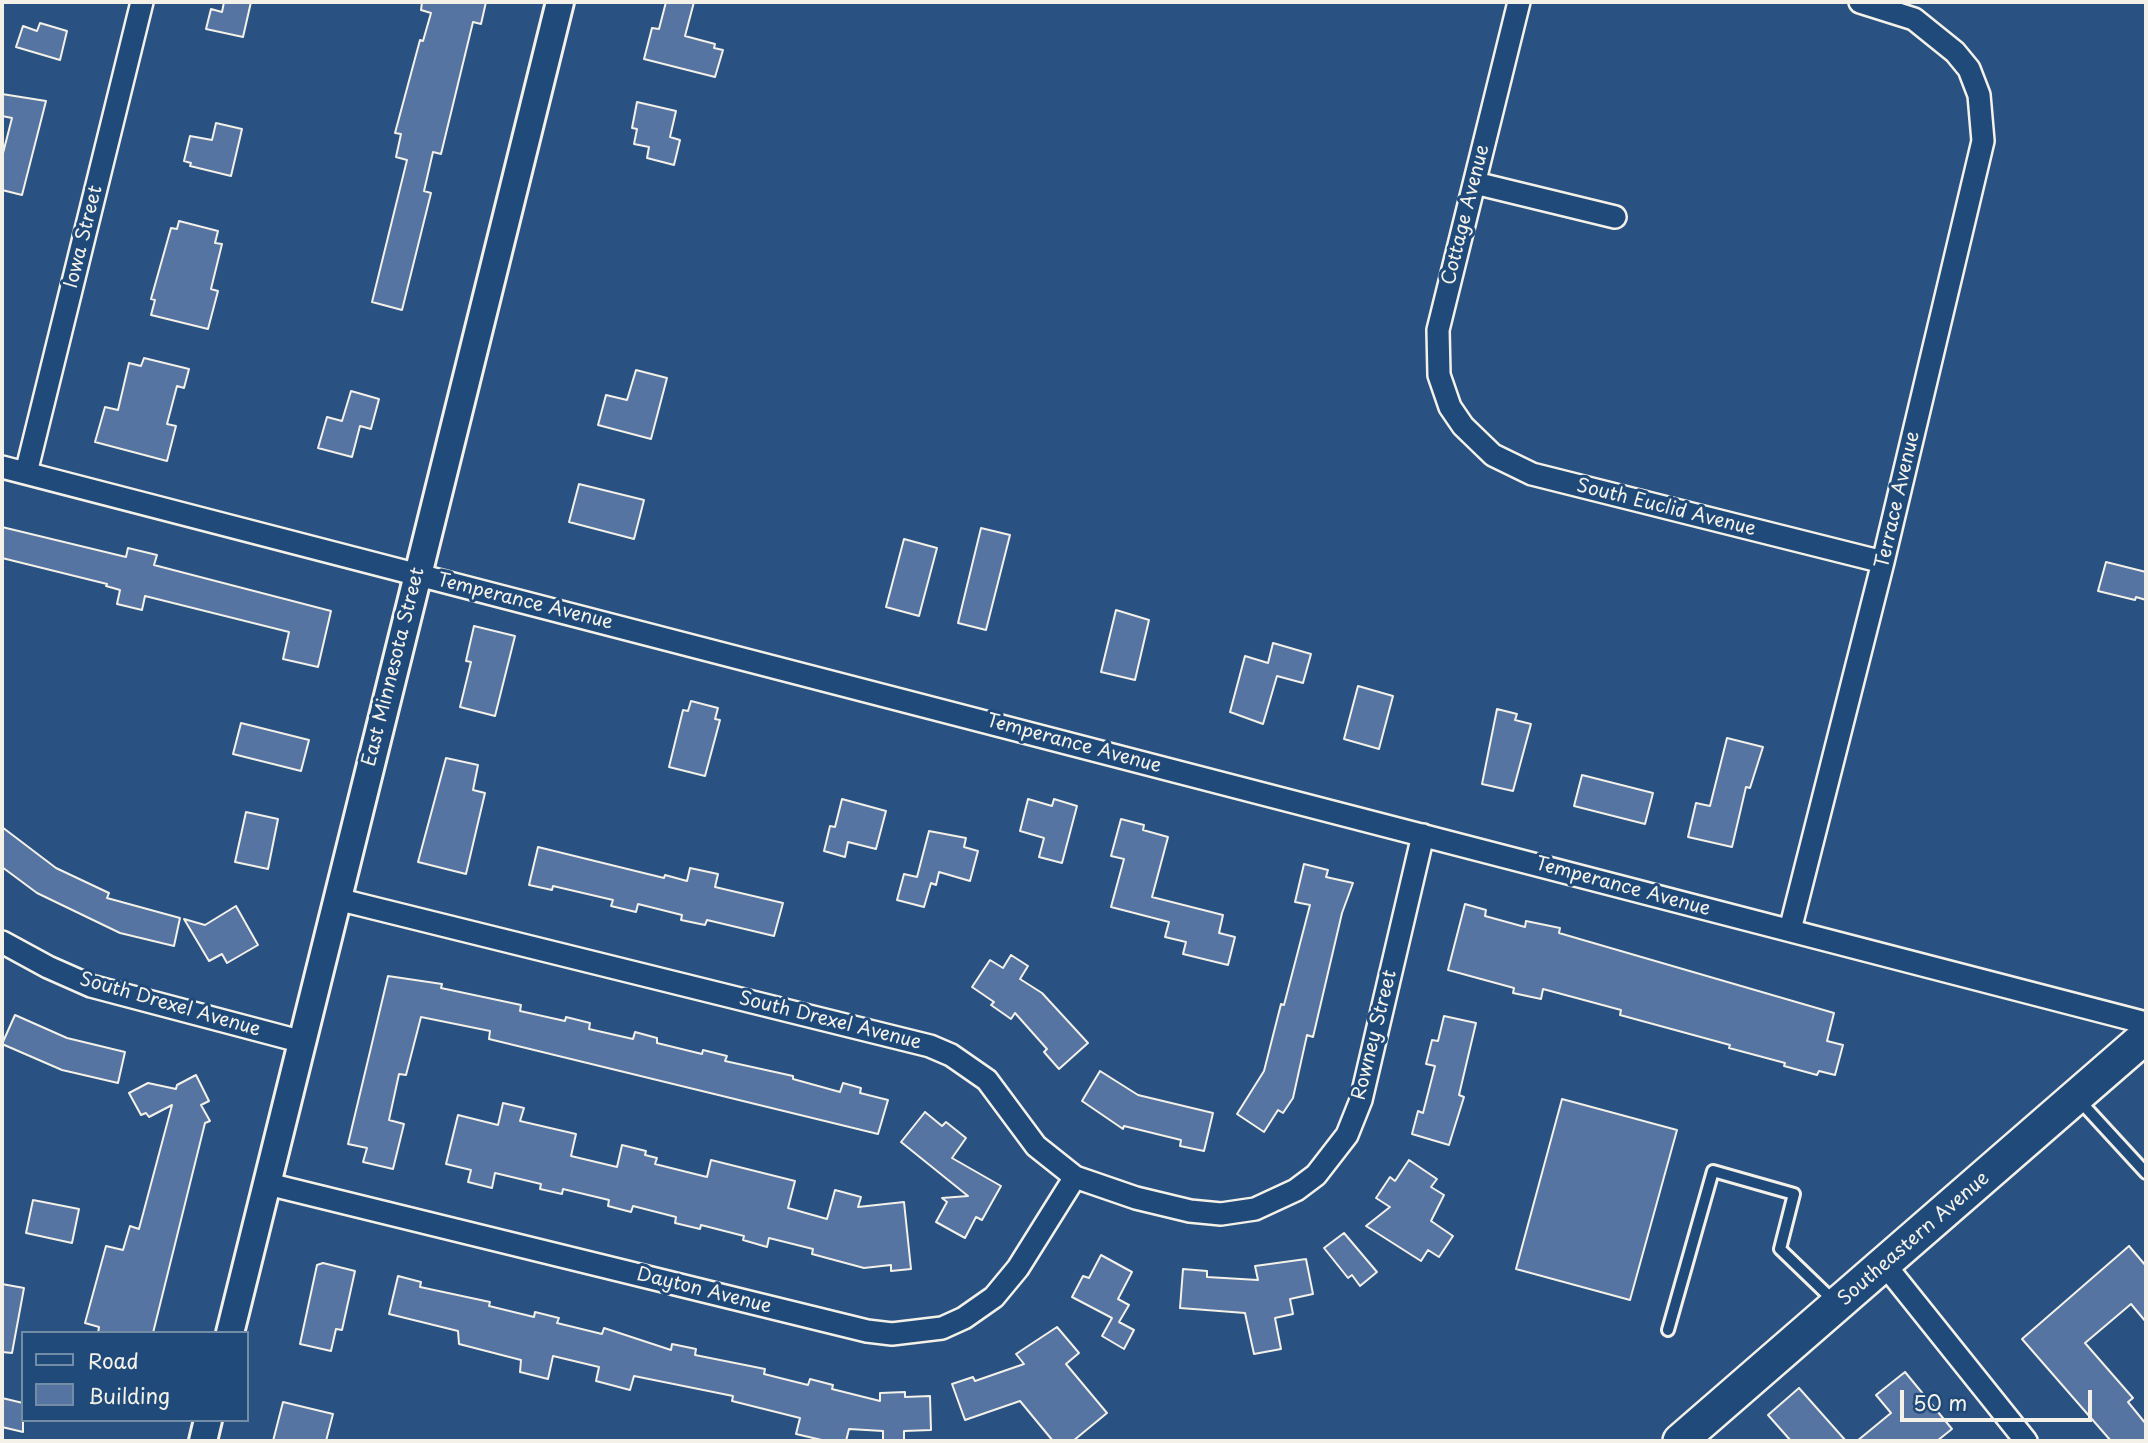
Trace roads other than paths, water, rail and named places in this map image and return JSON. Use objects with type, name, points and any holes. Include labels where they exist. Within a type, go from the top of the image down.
[{"type":"main road","name":"Southeastern Avenue","points":[[1680,1441],[2146,1036]]},
{"type":"street","name":"Iowa Street","points":[[26,473],[142,2]]},
{"type":"street","name":"East Minnesota Street","points":[[231,1331],[560,2]]},
{"type":"street","name":"Cottage Avenue","points":[[1463,426],[1442,386],[1437,341],[1519,2]]},
{"type":"street","name":"Terrace Avenue","points":[[1790,930],[1883,562],[1982,151],[1983,123],[1979,95],[1969,69],[1947,44],[1923,24],[1893,10],[1860,2]]},
{"type":"street","points":[[1475,183],[1615,217]]},
{"type":"street","name":"South Euclid Avenue","points":[[1463,426],[1493,455],[1532,474],[1883,562]]},
{"type":"street","name":"Temperance Avenue","points":[[2,467],[2146,1023]]},
{"type":"street","name":"Rowney Street","points":[[1273,1201],[1296,1190],[1316,1175],[1333,1156],[1352,1124],[1361,1100],[1423,835]]},
{"type":"street","name":"South Drexel Avenue","points":[[337,899],[941,1050],[971,1066],[987,1080],[1036,1146],[1075,1177],[1136,1198],[1199,1213],[1238,1213],[1273,1201]]},
{"type":"street","name":"South Drexel Avenue","points":[[2,942],[48,967],[102,989],[303,1042]]},
{"type":"street","name":"Dayton Avenue","points":[[268,1184],[867,1331],[892,1334],[942,1328],[964,1318],[994,1297],[1018,1268],[1075,1177]]},
{"type":"street","points":[[1885,1265],[2026,1441]]},
{"type":"street","points":[[203,1441],[208,1422]]},
{"type":"lane","points":[[2076,1097],[2146,1174]]},
{"type":"lane","points":[[1668,1330],[1713,1171],[1794,1194],[1780,1249],[1838,1305]]}]
